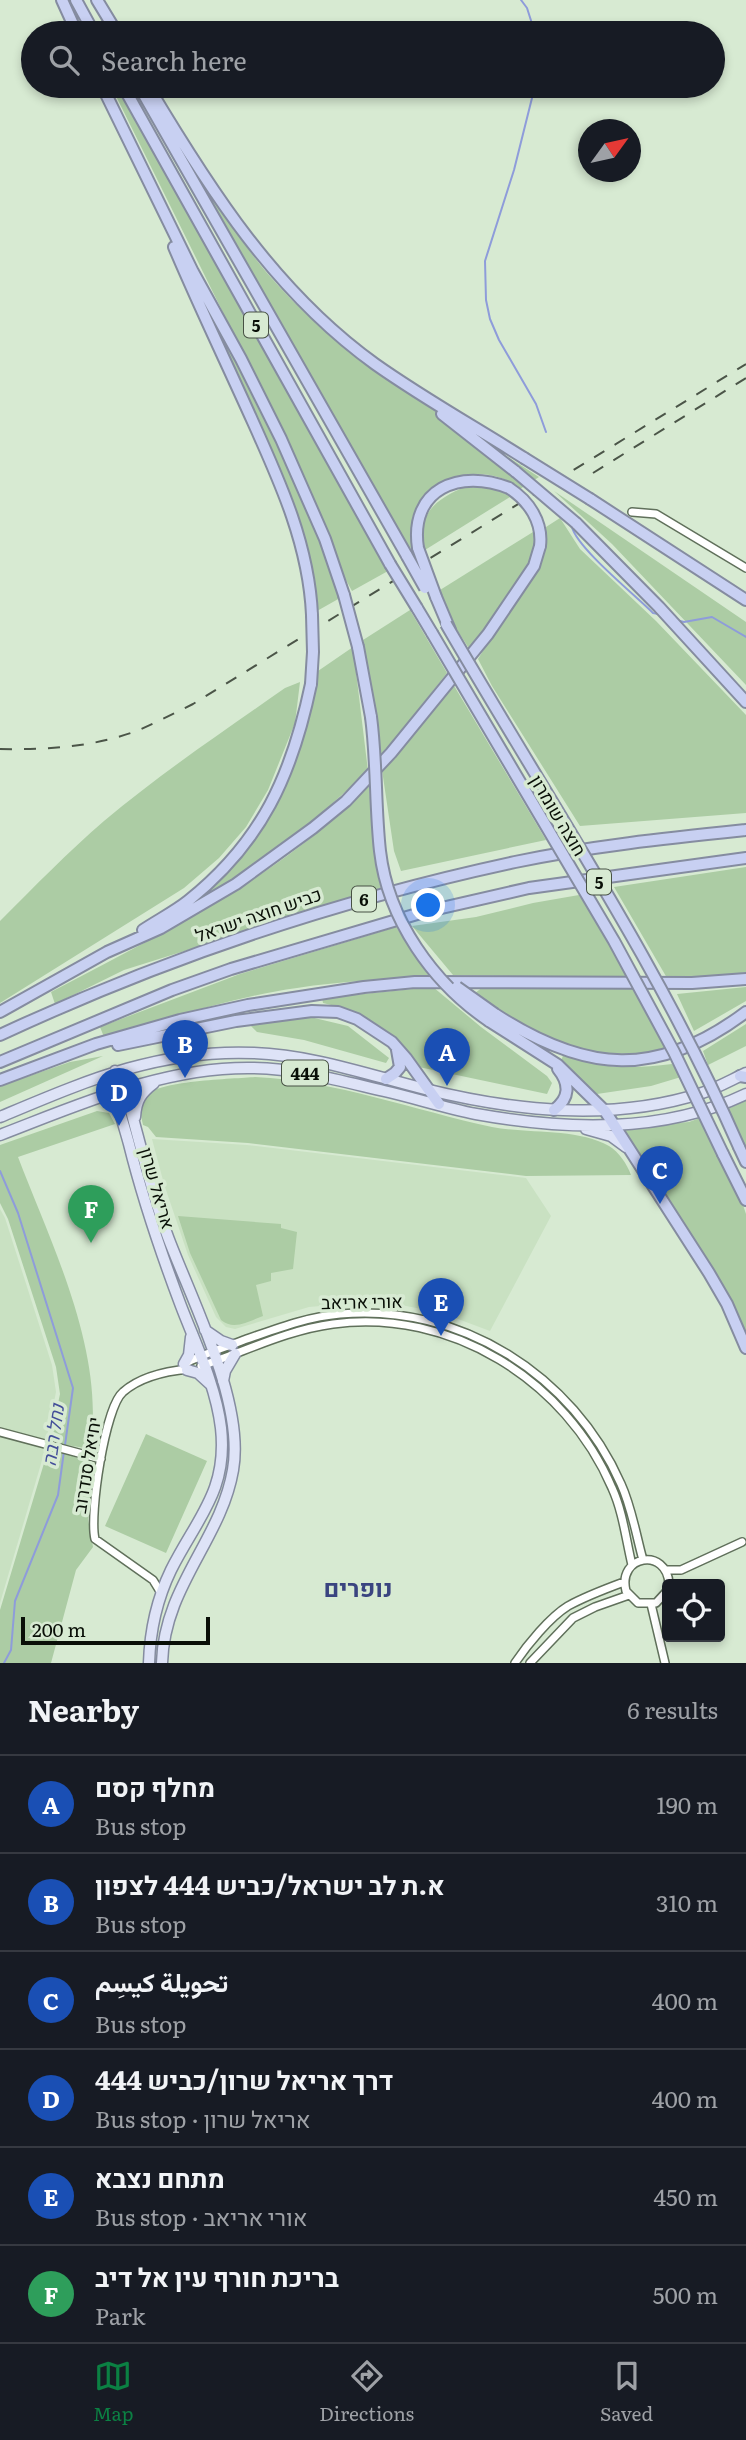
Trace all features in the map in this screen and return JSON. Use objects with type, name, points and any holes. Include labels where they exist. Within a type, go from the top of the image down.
[{"type":"highway","points":[[62,0],[72,21]]},
{"type":"highway","points":[[76,0],[87,21]]},
{"type":"highway","points":[[95,0],[105,21]]},
{"type":"highway","points":[[95,0],[109,21]]},
{"type":"highway","points":[[108,98],[286,450],[325,539],[358,648],[371,718],[380,854],[393,902],[404,927],[423,957],[446,985],[577,1081],[605,1111],[709,1273],[727,1304],[746,1348]]},
{"type":"highway","name":"חוצה שומרון","points":[[130,98],[390,564],[614,941],[674,1052],[746,1200]]},
{"type":"highway","name":"חוצה שומרון","points":[[146,98],[407,556],[434,598],[680,1023],[717,1096],[746,1162]]},
{"type":"highway","points":[[155,98],[214,193],[279,277],[347,342],[516,472],[576,523],[659,607],[746,702]]},
{"type":"highway","points":[[0,1012],[107,952],[185,903],[223,868],[273,803],[297,742],[311,684],[312,615],[307,575],[295,521],[136,158]]},
{"type":"highway","points":[[398,380],[590,499],[746,602]]},
{"type":"highway","points":[[107,952],[161,928],[236,884],[346,801],[391,753],[488,634],[534,566],[540,546],[538,523],[522,496],[492,481],[469,480],[438,492],[419,513],[415,527],[418,548],[434,598]]},
{"type":"highway","name":"כביש חוצה ישראל","points":[[0,1035],[161,966],[341,904],[516,862],[628,843],[746,830]]},
{"type":"highway","name":"6","points":[[0,1062],[231,969],[424,912],[529,888],[746,859]]},
{"type":"highway","points":[[0,1080],[96,1045],[180,1020],[261,1003],[364,987],[415,982],[679,983],[746,979]]},
{"type":"highway","points":[[47,1062],[197,1027],[312,1011],[338,1012],[357,1019],[392,1042],[439,1104]]},
{"type":"highway","points":[[492,1017],[573,1054],[617,1061],[649,1058],[688,1047],[703,1041],[746,1012]]},
{"type":"highway","points":[[386,1079],[400,1067],[400,1058],[392,1042]]},
{"type":"highway","points":[[543,1055],[562,1074],[567,1089],[565,1100],[554,1110]]},
{"type":"main road","name":"444","points":[[0,1117],[115,1071],[179,1057],[254,1053],[310,1059],[478,1101],[554,1110],[605,1111],[685,1098],[744,1075]]},
{"type":"main road","name":"444","points":[[0,1135],[90,1101],[159,1079],[213,1070],[253,1068],[306,1073],[495,1117],[554,1124],[615,1125],[666,1120],[695,1114],[746,1094]]},
{"type":"main road","name":"אריאל שרון","points":[[115,1071],[120,1091],[135,1124],[168,1236],[223,1381],[233,1424],[234,1467],[226,1498],[174,1601],[165,1631],[162,1663]]},
{"type":"main road","points":[[135,1124],[140,1094],[159,1079]]},
{"type":"main road","name":"אריאל שרון","points":[[120,1091],[121,1116],[148,1217],[202,1361],[221,1426],[221,1465],[218,1480],[204,1514],[161,1593],[149,1663]]},
{"type":"main road","points":[[90,1101],[102,1102],[121,1116]]},
{"type":"main road","points":[[554,1124],[604,1133],[617,1139],[634,1155]]},
{"type":"main road","points":[[204,1329],[234,1349],[223,1381]]},
{"type":"main road","points":[[191,1333],[190,1352],[182,1368],[198,1373],[210,1384]]},
{"type":"street","points":[[632,512],[656,514],[746,568]]},
{"type":"street","name":"אורי אריאב","points":[[202,1361],[286,1325],[343,1314],[384,1313],[412,1316],[465,1331],[489,1342],[541,1377],[575,1411],[621,1483],[643,1560]]},
{"type":"street","name":"אורי אריאב","points":[[234,1349],[344,1323],[384,1323],[410,1326],[452,1337],[484,1350],[528,1378],[568,1418],[584,1439],[612,1487],[621,1512],[632,1566]]},
{"type":"street","name":"יחיאל סנדרוב","points":[[161,1593],[148,1576],[95,1539],[92,1518],[101,1459],[114,1401],[123,1391],[149,1377],[202,1361]]},
{"type":"street","points":[[0,1433],[101,1459]]},
{"type":"street","points":[[662,1597],[651,1604],[638,1603],[629,1595],[624,1582],[628,1570],[643,1560],[656,1562],[666,1570],[681,1570],[742,1542]]},
{"type":"street","points":[[148,1576],[163,1575],[172,1569]]},
{"type":"street","points":[[666,1570],[668,1579]]},
{"type":"street","points":[[515,1663],[531,1642],[565,1608],[624,1582]]},
{"type":"street","points":[[530,1663],[573,1618],[629,1595]]},
{"type":"street","points":[[651,1604],[665,1663]]},
{"type":"shaded area","points":[[117,98],[124,98],[388,571],[352,591],[341,571],[317,506]]},
{"type":"shaded area","points":[[158,109],[237,234],[267,273],[296,304],[327,333],[395,384],[539,477],[520,489],[503,479],[475,474],[449,480],[437,486],[419,504],[413,516],[413,549],[407,546]]},
{"type":"shaded area","points":[[215,323],[278,443],[318,534],[340,598],[317,611],[312,571],[299,518]]},
{"type":"shaded area","points":[[467,486],[497,489],[513,495],[425,550],[424,526],[431,509],[445,497]]},
{"type":"shaded area","points":[[554,491],[746,622],[746,685],[612,544]]},
{"type":"shaded area","points":[[560,518],[580,549],[656,621],[746,715],[746,813],[580,826],[492,686],[478,659],[544,556],[546,527]]},
{"type":"shaded area","points":[[533,532],[535,543],[526,568],[470,650],[457,630],[440,590]]},
{"type":"shaded area","points":[[410,610],[447,673],[379,759],[375,705],[363,640]]},
{"type":"shaded area","points":[[353,647],[368,771],[302,831],[206,899],[203,893],[255,839],[281,794],[300,746],[318,671]]},
{"type":"shaded area","points":[[300,682],[295,723],[268,790],[246,827],[219,858],[184,888],[0,1003],[0,921],[77,845],[126,803],[285,688]]},
{"type":"shaded area","points":[[453,684],[546,840],[401,871],[394,851],[382,770]]},
{"type":"shaded area","points":[[369,785],[375,862],[381,889],[124,970],[55,1004],[51,992],[177,925],[259,875],[335,818]]},
{"type":"shaded area","points":[[746,867],[746,972],[722,977],[667,978],[614,887]]},
{"type":"shaded area","points":[[579,895],[631,978],[453,975],[412,926],[476,917]]},
{"type":"shaded area","points":[[396,927],[432,979],[347,982],[273,992],[200,1009],[104,1037],[100,1027],[240,974]]},
{"type":"shaded area","points":[[433,987],[547,1076],[552,1083],[547,1094],[414,1066],[395,1042],[375,1025],[352,1012],[323,1003],[322,998]]},
{"type":"shaded area","points":[[483,987],[635,988],[666,1051],[643,1056],[608,1056],[567,1045],[528,1027],[475,993]]},
{"type":"shaded area","points":[[746,987],[746,1001],[694,1031],[677,994]]},
{"type":"shaded area","points":[[306,1016],[348,1026],[389,1058],[386,1063],[304,1040],[257,1032],[250,1025]]},
{"type":"shaded area","points":[[746,1024],[746,1046],[708,1065],[703,1051]]},
{"type":"shaded area","points":[[563,1055],[617,1067],[672,1064],[681,1077],[651,1086],[597,1094],[561,1062]]},
{"type":"shaded area","points":[[103,1056],[0,1102],[0,1086],[70,1062]]},
{"type":"shaded area","points":[[255,1077],[345,1090],[492,1127],[582,1136],[613,1149],[631,1175],[526,1176],[248,1143],[156,1137],[143,1125],[141,1104],[150,1092],[178,1084]]},
{"type":"shaded area","points":[[746,1100],[746,1151],[728,1109]]},
{"type":"shaded area","points":[[97,1111],[109,1113],[115,1124],[18,1157],[60,1263],[83,1338],[93,1413],[90,1449],[50,1442],[60,1394],[56,1367],[8,1219],[0,1203],[0,1145]]},
{"type":"shaded area","points":[[700,1118],[746,1214],[746,1339],[621,1128],[689,1122]]},
{"type":"shaded area","points":[[152,1139],[247,1145],[526,1178],[551,1216],[490,1331],[442,1313],[401,1305],[356,1303],[309,1307],[235,1329],[226,1327],[216,1317],[188,1255]]},
{"type":"shaded area","points":[[0,1209],[52,1365],[56,1392],[43,1457],[0,1603]]},
{"type":"shaded area","points":[[178,1216],[281,1224],[281,1228],[297,1232],[293,1269],[271,1273],[271,1281],[256,1285],[263,1316],[236,1325],[221,1320],[190,1253]]},
{"type":"shaded area","points":[[146,1434],[207,1461],[166,1553],[105,1526]]},
{"type":"shaded area","points":[[48,1450],[76,1457],[91,1470],[94,1477],[88,1519],[93,1547],[76,1570],[51,1663],[0,1663],[0,1610]]},
{"type":"waterway","points":[[521,0],[531,21]]},
{"type":"waterway","points":[[532,98],[514,170],[485,261],[486,300],[499,340],[536,404],[546,432]]},
{"type":"waterway","points":[[572,527],[595,559],[653,613],[658,614]]},
{"type":"waterway","points":[[676,620],[684,622],[712,617],[746,637]]},
{"type":"waterway","name":"נחל רבה","points":[[0,1171],[18,1213],[73,1388],[65,1445]]},
{"type":"waterway","name":"נחל רבה","points":[[4,1663],[11,1650],[15,1601],[58,1495],[64,1451]]},
{"type":"railway","points":[[0,749],[88,744],[139,730],[193,704],[746,364]]},
{"type":"railway","points":[[593,473],[746,378]]},
{"type":"place","name":"א.ת לב ישראל/כביש 444 לצפון","points":[[185,1078]]},
{"type":"place","name":"מחלף קסם","points":[[447,1086]]},
{"type":"place","name":"דרך אריאל שרון/כביש 444","points":[[119,1126]]},
{"type":"place","name":"تحويلة كيسِم","points":[[660,1204]]},
{"type":"place","name":"בריכת חורף עין אל דיב","points":[[91,1243]]},
{"type":"place","name":"מתחם נצבא","points":[[441,1336]]},
{"type":"district","name":"נופרים","points":[[358,1586]]}]
